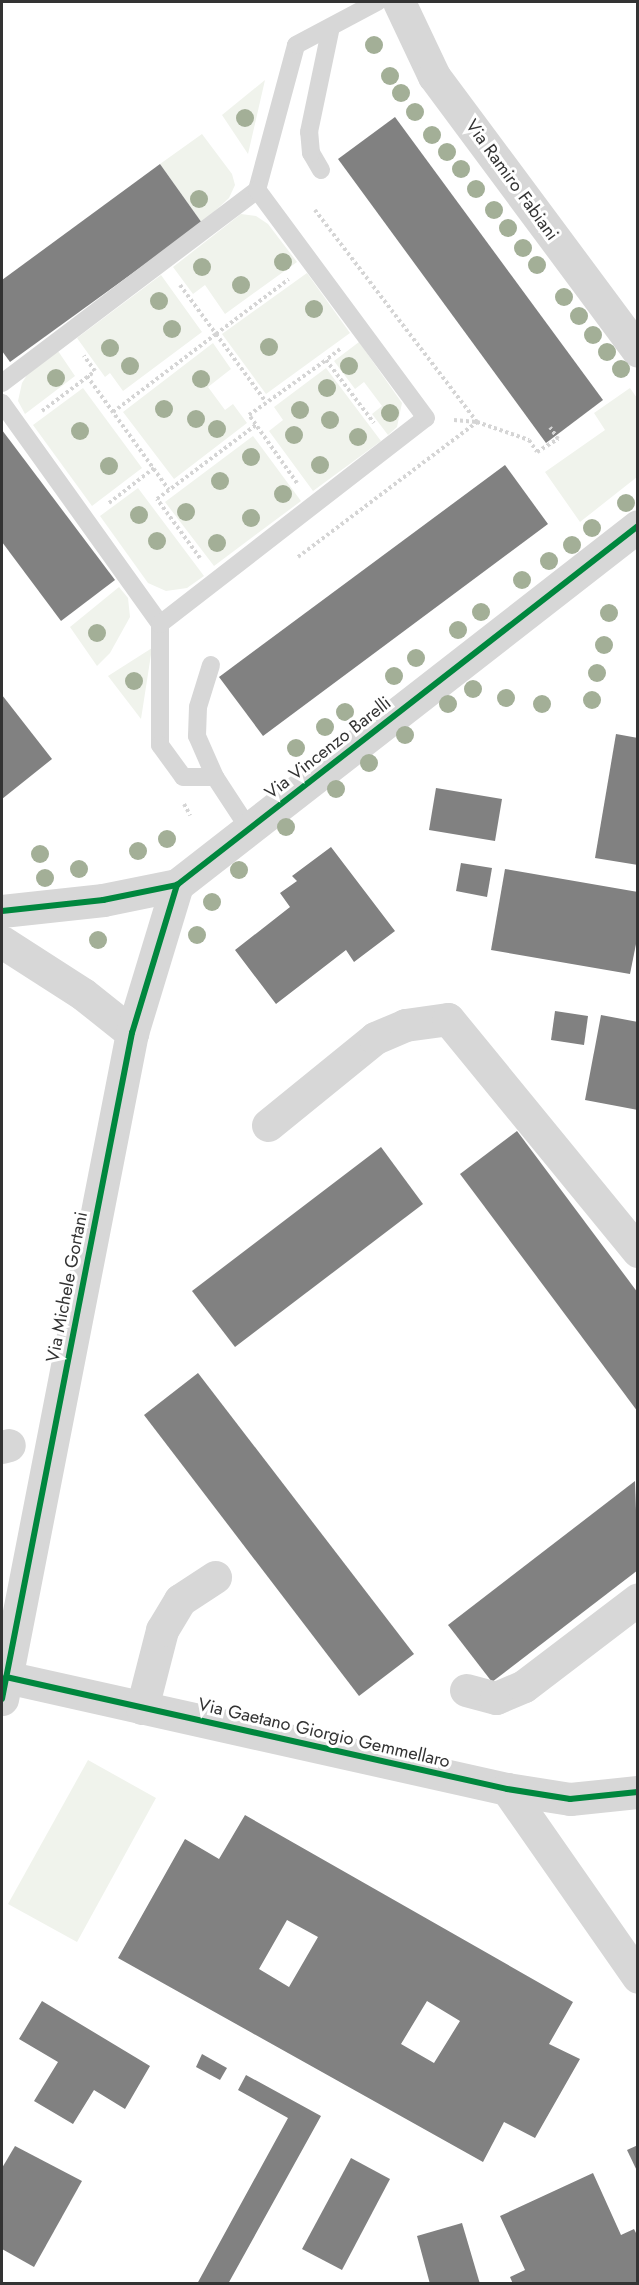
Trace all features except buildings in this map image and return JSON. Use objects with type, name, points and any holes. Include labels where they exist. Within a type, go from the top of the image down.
[{"type":"street","name":"Via Ramiro Fabiani","points":[[399,2],[434,76],[638,351]]},
{"type":"street","name":"Via Vincenzo Barelli","points":[[2,911],[114,898],[177,885],[638,526]]},
{"type":"street","name":"Via Michele Gortani","points":[[4,1688],[132,1033],[177,885]]},
{"type":"street","points":[[2,942],[83,994],[132,1033]]},
{"type":"street","points":[[268,1125],[375,1038],[405,1025],[448,1019],[638,1251]]},
{"type":"street","points":[[142,1708],[162,1630],[180,1600],[216,1577]]},
{"type":"street","points":[[466,1690],[496,1698],[524,1686],[638,1599]]},
{"type":"street","name":"Via Gaetano Giorgio Gemmellaro","points":[[4,1688],[142,1708],[507,1789],[570,1799],[638,1792]]},
{"type":"street","points":[[507,1789],[638,1977]]},
{"type":"lane","points":[[2,382],[257,190],[297,45],[377,2]]},
{"type":"lane","points":[[321,170],[311,153],[309,132],[331,27]]},
{"type":"lane","points":[[160,624],[426,418],[257,190]]},
{"type":"lane","points":[[2,402],[160,624],[160,745],[183,777],[215,777]]},
{"type":"lane","points":[[211,665],[200,697],[197,736],[215,777],[249,828]]},
{"type":"path","points":[[162,262],[266,402]]},
{"type":"path","points":[[113,412],[311,262]]},
{"type":"path","points":[[313,506],[249,415],[362,332]]},
{"type":"path","points":[[20,428],[95,370],[66,333]]},
{"type":"path","points":[[326,360],[391,445]]},
{"type":"path","points":[[87,376],[169,490]]},
{"type":"path","points":[[477,422],[529,440],[537,452],[558,439],[550,427]]},
{"type":"path","points":[[217,581],[157,499],[256,425]]},
{"type":"path","points":[[86,521],[154,468]]},
{"type":"shaded area","points":[[265,80],[248,154],[222,115]]},
{"type":"shaded area","points":[[202,134],[232,174],[235,185],[229,198],[202,223],[160,164]]},
{"type":"shaded area","points":[[241,214],[256,216],[268,224],[297,262],[225,314],[205,285],[193,294],[173,267]]},
{"type":"shaded area","points":[[307,273],[350,333],[266,394],[222,334]]},
{"type":"shaded area","points":[[161,275],[202,332],[123,391],[110,373],[105,377],[77,338]]},
{"type":"shaded area","points":[[359,342],[402,403],[397,427],[388,435],[372,414],[382,406],[364,382],[355,389],[334,361]]},
{"type":"shaded area","points":[[213,343],[231,369],[208,387],[225,410],[233,404],[247,423],[174,479],[123,412]]},
{"type":"shaded area","points":[[58,351],[75,376],[25,414],[18,401],[22,383],[27,375]]},
{"type":"shaded area","points":[[326,368],[381,441],[313,491],[269,431],[283,420],[274,407]]},
{"type":"shaded area","points":[[83,388],[142,468],[92,506],[33,425]]},
{"type":"shaded area","points":[[630,388],[637,398],[637,477],[580,522],[545,472],[605,430],[594,413]]},
{"type":"shaded area","points":[[253,436],[301,501],[214,566],[165,502]]},
{"type":"shaded area","points":[[138,488],[204,576],[187,588],[166,591],[148,583],[100,516]]},
{"type":"shaded area","points":[[119,587],[128,598],[130,617],[110,653],[97,666],[70,627]]},
{"type":"shaded area","points":[[152,648],[141,719],[108,676]]},
{"type":"shaded area","points":[[88,1760],[156,1798],[77,1942],[8,1904]]},
{"type":"cycle path","points":[[2,911],[103,900],[177,885],[638,526]]},
{"type":"cycle path","points":[[2,1699],[132,1033],[177,885]]},
{"type":"cycle path","points":[[6,1677],[507,1789],[570,1799],[638,1792]]}]
